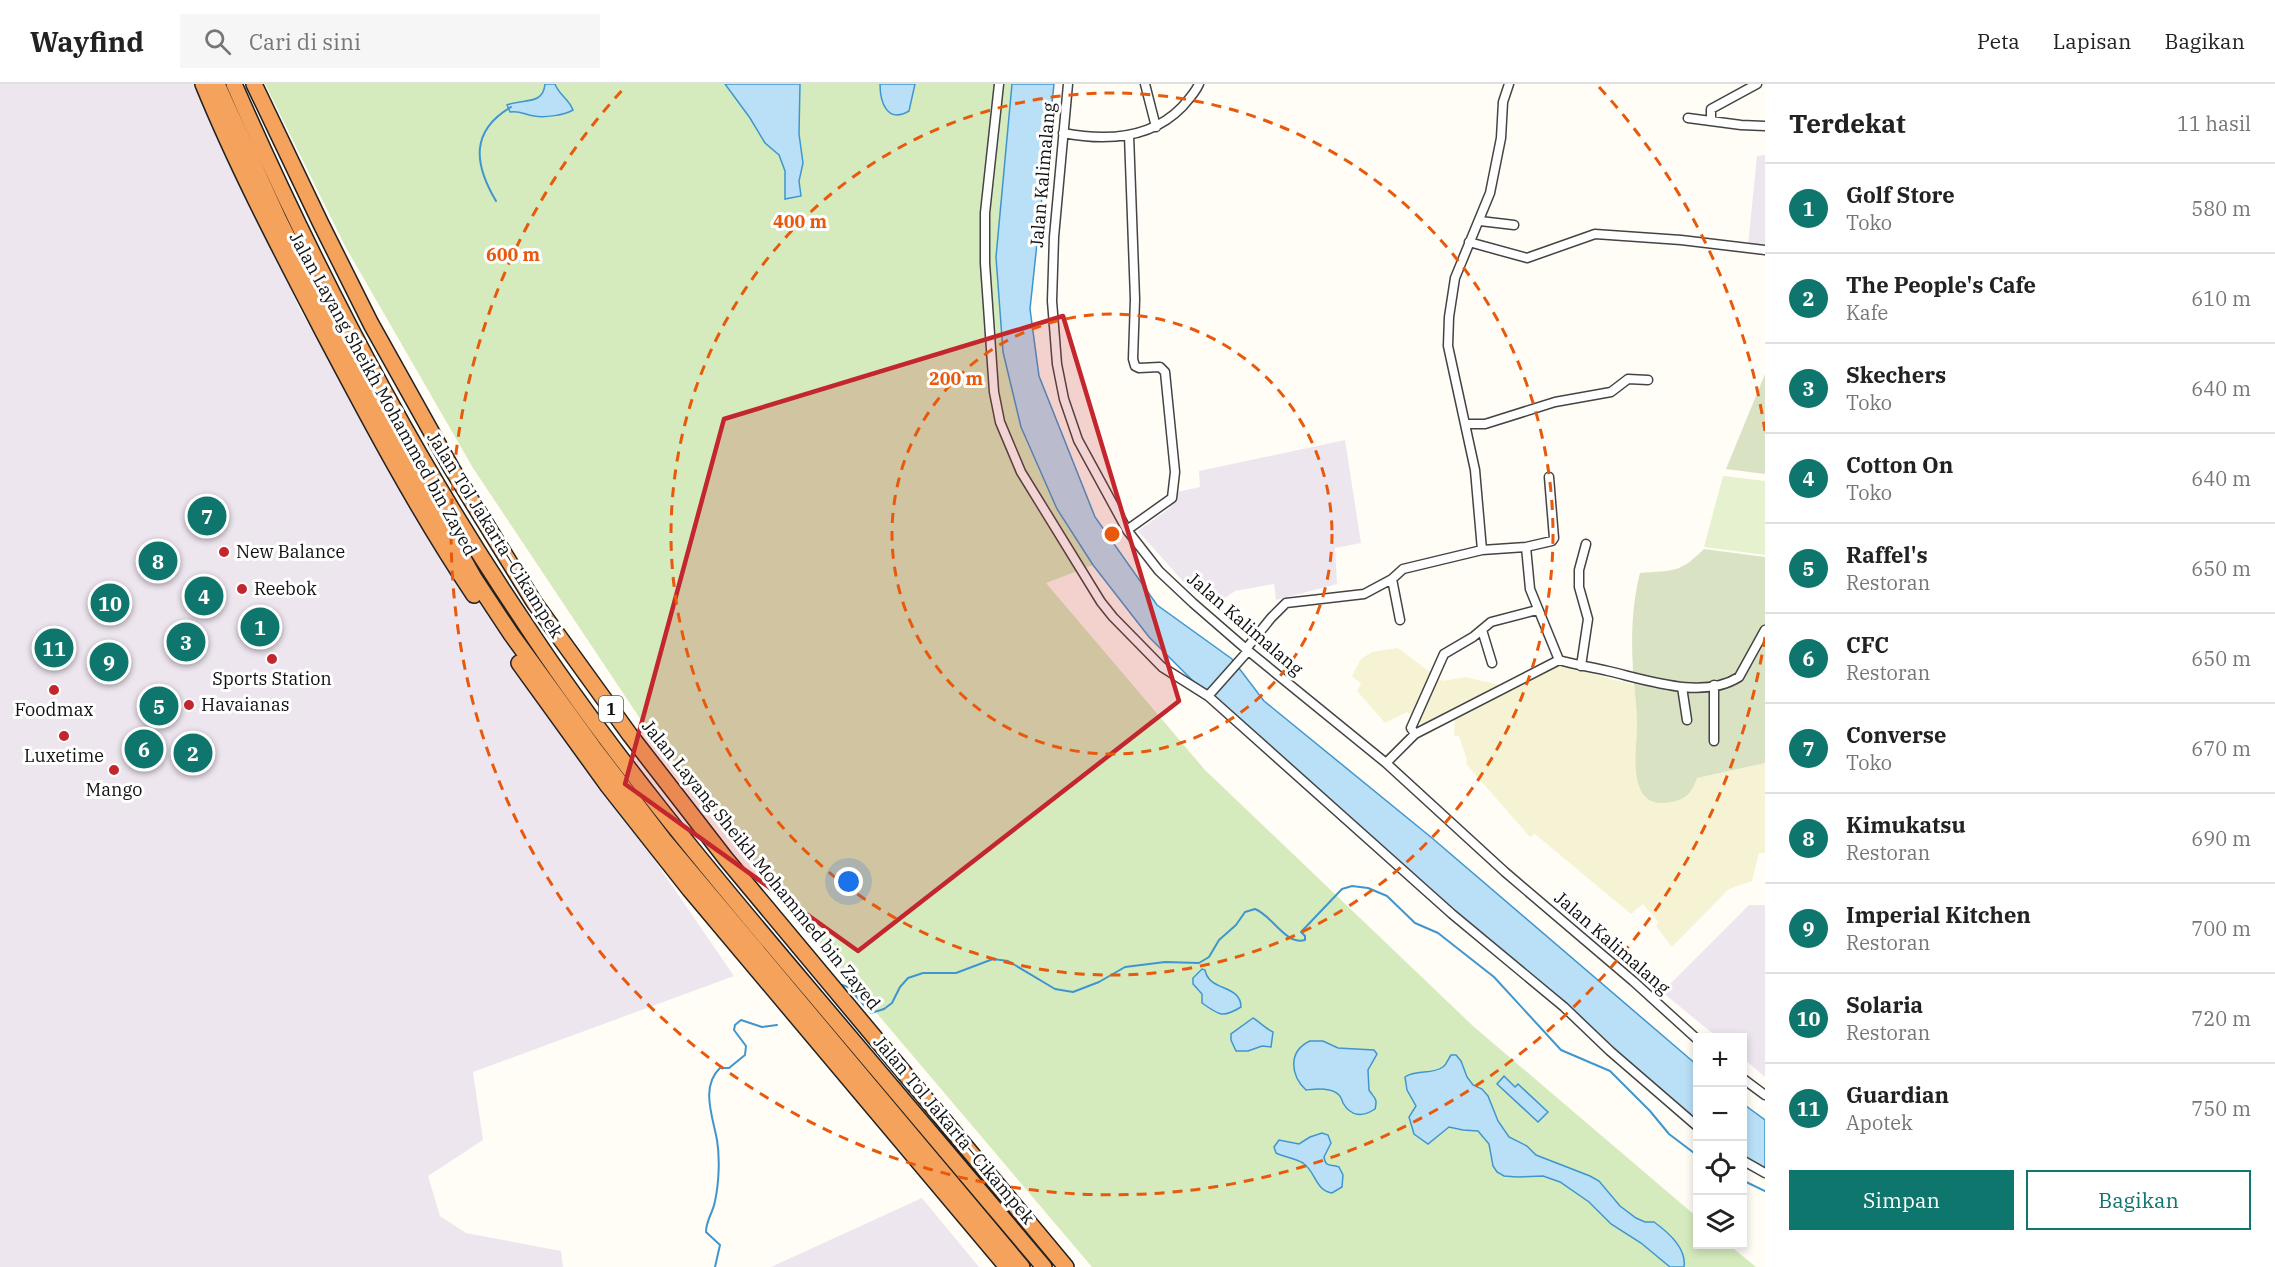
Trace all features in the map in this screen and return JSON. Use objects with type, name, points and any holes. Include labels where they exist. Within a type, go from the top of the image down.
[{"type":"highway","name":"Jalan Layang Sheikh Mohammed bin Zayed","points":[[203,84],[261,211],[348,378],[457,569],[530,679],[608,786],[690,890],[1007,1267]]},
{"type":"highway","name":"Jalan Tol Jakarta–Cikampek","points":[[217,84],[279,220],[320,302],[474,578],[511,634],[592,747],[664,840],[1022,1267]]},
{"type":"highway","name":"Jalan Tol Jakarta–Cikampek","points":[[234,84],[319,266],[354,334],[414,444],[475,548],[523,622],[614,748],[708,870],[1044,1267]]},
{"type":"highway","name":"Jalan Layang Sheikh Mohammed bin Zayed","points":[[255,84],[371,324],[452,469],[534,602],[630,735],[726,859],[1066,1267]]},
{"type":"street","points":[[999,84],[985,228],[992,378],[1000,422],[1027,484],[1107,611],[1162,667],[1210,694],[1452,914],[1564,1007],[1610,1051],[1693,1123]]},
{"type":"street","name":"Jalan Kalimalang","points":[[1068,84],[1053,269],[1052,301],[1056,364],[1070,420],[1127,530],[1159,571],[1246,652],[1386,763],[1505,872],[1693,1035]]},
{"type":"street","points":[[1144,84],[1156,127]]},
{"type":"street","points":[[1063,133],[1096,138],[1129,135],[1156,127],[1175,114],[1191,97],[1199,84]]},
{"type":"street","points":[[1482,550],[1475,470],[1448,346],[1449,317],[1455,278],[1480,221],[1492,182],[1501,138],[1503,102],[1509,84]]},
{"type":"street","points":[[1711,121],[1711,109],[1757,84]]},
{"type":"street","points":[[1688,118],[1765,126]]},
{"type":"street","points":[[1127,530],[1172,498],[1175,472],[1165,372],[1160,367],[1139,368],[1135,366],[1133,359],[1135,299],[1129,135]]},
{"type":"street","points":[[1480,221],[1514,225]]},
{"type":"street","points":[[1469,242],[1527,258],[1595,234],[1681,240],[1765,250]]},
{"type":"street","points":[[1466,424],[1485,424],[1555,402],[1611,392],[1629,379],[1648,380]]},
{"type":"street","points":[[1210,694],[1283,604],[1364,594],[1392,579],[1403,569],[1482,550],[1526,547],[1552,541],[1554,538],[1549,477]]},
{"type":"street","points":[[1581,666],[1588,619],[1579,587],[1579,570],[1586,544]]},
{"type":"street","points":[[1526,547],[1530,589],[1559,660]]},
{"type":"street","points":[[1392,579],[1401,620]]},
{"type":"street","points":[[1415,734],[1411,728],[1444,654],[1491,622],[1537,610]]},
{"type":"street","points":[[1482,630],[1492,663]]},
{"type":"street","points":[[1386,763],[1415,734],[1559,660],[1682,687],[1714,685],[1733,681],[1739,677],[1765,630]]},
{"type":"street","points":[[1714,685],[1714,741]]},
{"type":"street","points":[[1682,687],[1687,720]]},
{"type":"street","points":[[1747,1081],[1765,1095]]},
{"type":"street","points":[[1747,1163],[1765,1173]]},
{"type":"highlighted area","points":[[1063,316],[1179,701],[858,951],[625,784],[724,419]]},
{"type":"shaded area","points":[[0,84],[200,84],[300,310],[380,442],[559,721],[734,976],[473,1072],[483,1140],[428,1176],[440,1216],[466,1233],[561,1251],[563,1267],[0,1267]]},
{"type":"shaded area","points":[[1765,155],[1765,246],[1748,245],[1757,156]]},
{"type":"shaded area","points":[[1345,440],[1361,543],[1335,548],[1337,584],[1276,600],[1274,584],[1235,591],[1212,607],[1188,587],[1138,531],[1170,508],[1168,494],[1200,487],[1199,471]]},
{"type":"shaded area","points":[[1398,648],[1442,681],[1466,677],[1512,688],[1560,665],[1634,685],[1638,724],[1692,790],[1696,778],[1765,763],[1765,853],[1759,853],[1752,881],[1729,889],[1672,947],[1656,926],[1658,922],[1643,904],[1631,914],[1535,834],[1530,837],[1466,764],[1467,760],[1459,736],[1454,736],[1455,719],[1452,710],[1423,725],[1407,712],[1385,723],[1357,691],[1361,684],[1352,676],[1361,659],[1372,652]]},
{"type":"shaded area","points":[[1749,905],[1765,905],[1765,1077],[1747,1061],[1747,1033],[1712,1033],[1662,992]]},
{"type":"shaded area","points":[[922,1198],[979,1267],[771,1267]]},
{"type":"green space","points":[[265,84],[1013,84],[1005,159],[1057,509],[1093,565],[1046,583],[1205,770],[1473,1026],[1693,1214],[1693,1249],[1734,1249],[1756,1267],[1092,1267],[846,977],[643,723],[473,468],[345,246]]},
{"type":"green space","points":[[1765,374],[1765,474],[1726,469]]},
{"type":"green space","points":[[1723,476],[1765,481],[1765,555],[1704,547]]},
{"type":"green space","points":[[1704,549],[1765,557],[1765,763],[1697,778],[1691,791],[1685,797],[1677,801],[1656,803],[1643,794],[1639,787],[1636,770],[1637,718],[1632,645],[1637,585],[1640,573],[1668,571],[1681,567]]},
{"type":"water","points":[[545,84],[555,84],[573,110],[560,115],[544,117],[510,112],[507,105],[540,96]]},
{"type":"water","points":[[725,84],[800,84],[799,134],[803,163],[799,181],[801,196],[785,199],[785,171],[779,155],[765,143]]},
{"type":"water","points":[[880,84],[915,84],[909,111],[895,115],[890,113],[883,104]]},
{"type":"water","points":[[1012,84],[1054,84],[1030,309],[1039,376],[1095,517],[1157,605],[1232,659],[1264,701],[1432,838],[1693,1062],[1693,1123],[1208,696],[1149,637],[1093,565],[1057,509],[1021,427],[1003,352],[996,257]]},
{"type":"water","points":[[1202,969],[1212,982],[1236,995],[1241,1007],[1230,1013],[1222,1014],[1202,1003],[1202,994],[1193,984],[1193,978]]},
{"type":"water","points":[[1253,1018],[1273,1032],[1271,1047],[1262,1046],[1248,1051],[1236,1051],[1231,1034]]},
{"type":"water","points":[[1310,1041],[1323,1041],[1338,1048],[1374,1050],[1377,1054],[1368,1070],[1369,1090],[1376,1100],[1375,1109],[1362,1114],[1353,1113],[1346,1108],[1336,1092],[1324,1089],[1306,1090],[1294,1071],[1294,1064],[1298,1051]]},
{"type":"water","points":[[1451,1055],[1456,1055],[1461,1061],[1473,1085],[1482,1089],[1488,1096],[1498,1121],[1509,1137],[1527,1146],[1536,1155],[1599,1181],[1620,1206],[1636,1218],[1645,1222],[1654,1222],[1670,1236],[1683,1253],[1684,1267],[1670,1267],[1641,1243],[1611,1224],[1589,1202],[1560,1182],[1543,1176],[1504,1176],[1497,1172],[1493,1166],[1489,1144],[1478,1131],[1449,1127],[1428,1144],[1414,1134],[1409,1117],[1416,1106],[1407,1090],[1405,1077],[1414,1073],[1439,1069],[1444,1066]]},
{"type":"water","points":[[1504,1076],[1515,1087],[1518,1084],[1548,1112],[1538,1122],[1497,1084]]},
{"type":"water","points":[[1747,1107],[1765,1120],[1765,1172],[1747,1162]]},
{"type":"water","points":[[1322,1133],[1328,1135],[1331,1143],[1324,1157],[1326,1163],[1339,1167],[1343,1175],[1342,1187],[1332,1193],[1319,1185],[1303,1163],[1276,1153],[1274,1147],[1279,1140],[1299,1144]]},
{"type":"waterway","points":[[496,201],[483,174],[480,149],[482,138],[488,127],[511,107]]},
{"type":"waterway","points":[[842,985],[848,987],[871,1013],[884,1009],[892,1003],[900,987],[908,978],[923,973],[956,973],[993,959],[1008,961],[1055,989],[1073,992],[1099,982],[1125,967],[1165,962],[1199,963],[1209,957],[1219,940],[1236,925],[1245,912],[1255,909],[1292,939],[1305,940],[1301,932],[1342,889],[1352,886],[1368,888],[1387,896],[1415,923],[1438,933],[1494,977],[1561,1050],[1610,1071],[1650,1111],[1669,1134],[1693,1152]]},
{"type":"waterway","points":[[715,1267],[720,1245],[706,1232],[715,1201],[719,1170],[719,1155],[709,1093],[711,1084],[720,1068],[729,1068],[745,1055],[746,1046],[734,1030],[735,1025],[741,1020],[762,1027],[777,1025]]},
{"type":"waterway","points":[[1747,1182],[1765,1191]]},
{"type":"place","name":"Converse","points":[[207,516]]},
{"type":"place","name":"New Balance","points":[[224,552]]},
{"type":"place","name":"Kimukatsu","points":[[158,561]]},
{"type":"place","name":"Reebok","points":[[242,589]]},
{"type":"place","name":"Cotton On","points":[[204,596]]},
{"type":"place","name":"Solaria","points":[[110,603]]},
{"type":"place","name":"Golf Store","points":[[260,627]]},
{"type":"place","name":"Skechers","points":[[186,642]]},
{"type":"place","name":"Guardian","points":[[54,648]]},
{"type":"place","name":"Sports Station","points":[[272,659]]},
{"type":"place","name":"Imperial Kitchen","points":[[109,662]]},
{"type":"place","name":"Foodmax","points":[[54,690]]},
{"type":"place","name":"Havaianas","points":[[189,705]]},
{"type":"place","name":"Raffel's","points":[[159,706]]},
{"type":"place","name":"Luxetime","points":[[64,736]]},
{"type":"place","name":"CFC","points":[[144,749]]},
{"type":"place","name":"The People's Cafe","points":[[193,753]]},
{"type":"place","name":"Mango","points":[[114,770]]}]
